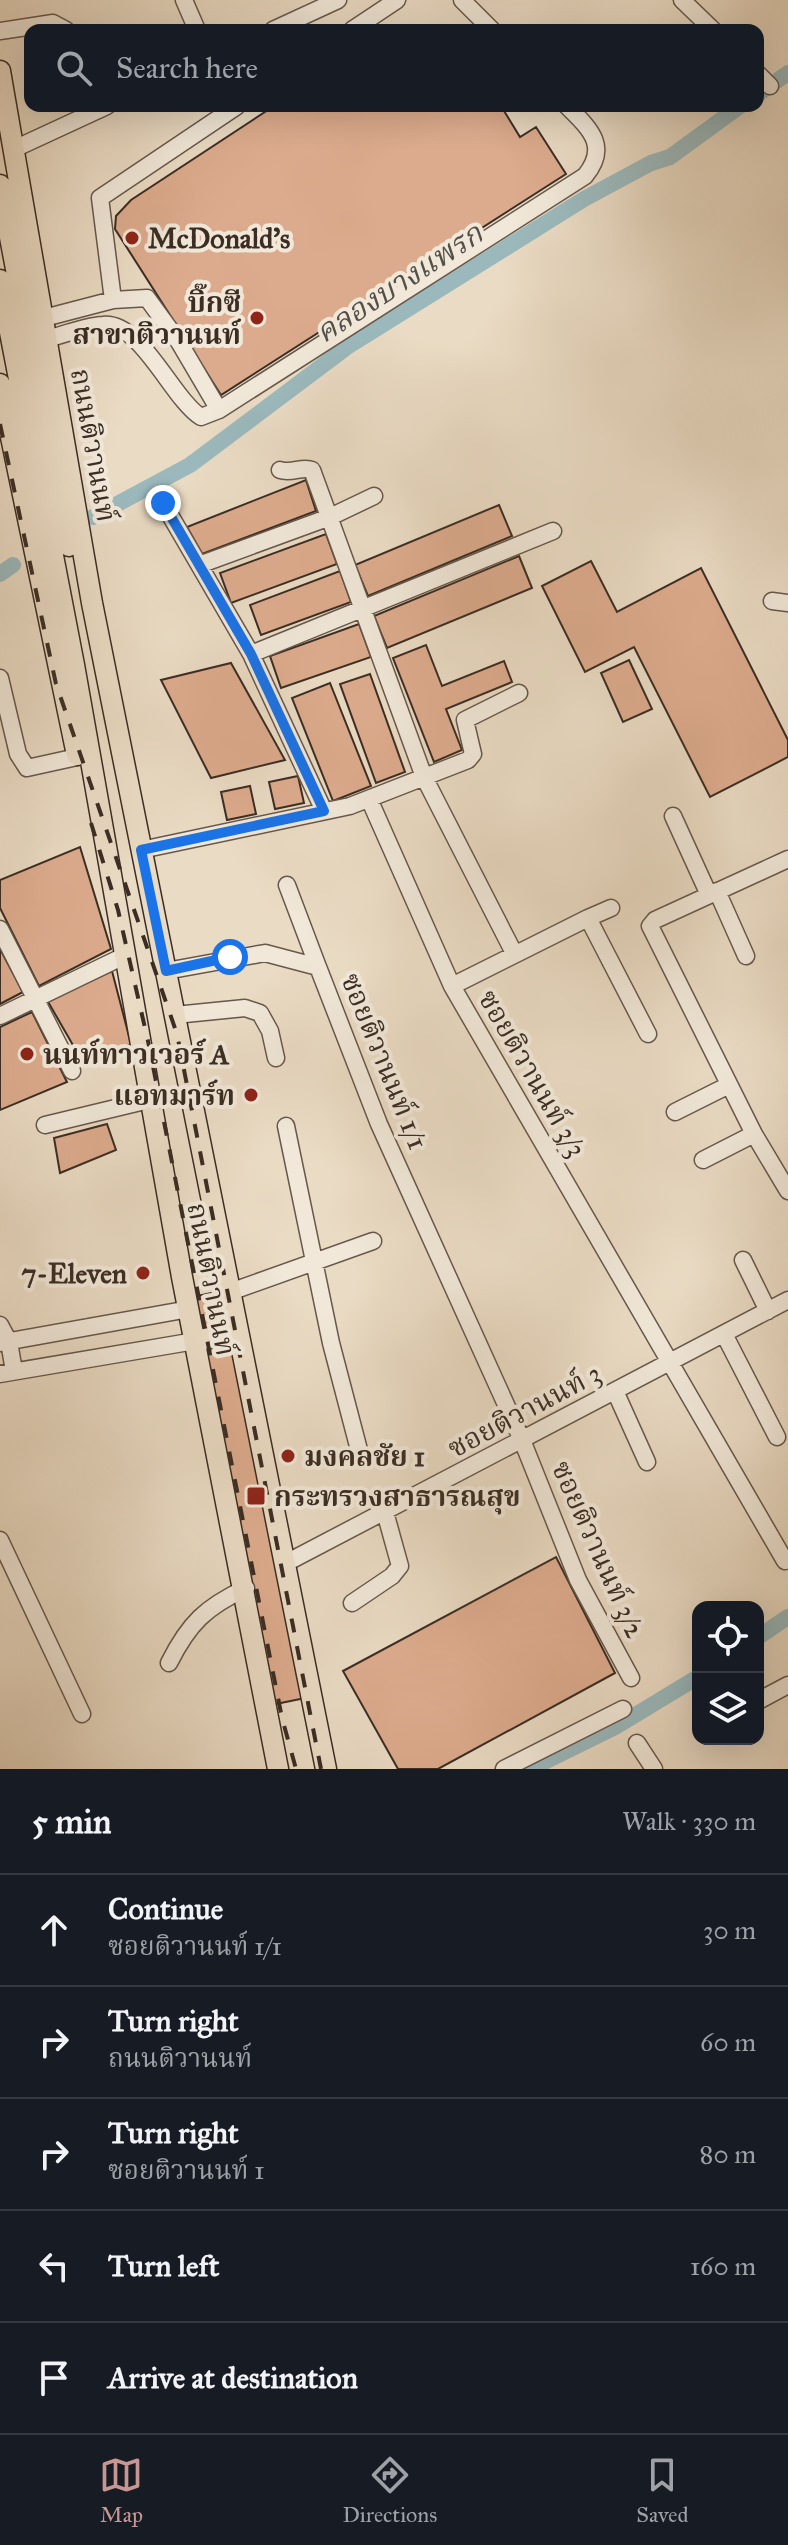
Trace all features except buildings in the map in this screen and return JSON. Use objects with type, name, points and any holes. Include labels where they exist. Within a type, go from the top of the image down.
[{"type":"main road","name":"ถนนติวานนท์","points":[[0,71],[92,603],[326,1769]]},
{"type":"main road","name":"ถนนติวานนท์","points":[[0,185],[95,799],[149,1100],[246,1588],[278,1769]]},
{"type":"main road","name":"ถนนติวานนท์","points":[[0,280],[25,362],[94,683],[136,827]]},
{"type":"main road","name":"ถนนติวานนท์","points":[[0,384],[77,757],[95,799]]},
{"type":"main road","points":[[195,1341],[238,1332]]},
{"type":"street","points":[[184,0],[194,24]]},
{"type":"street","points":[[286,24],[338,0]]},
{"type":"street","points":[[361,24],[397,0]]},
{"type":"street","points":[[462,0],[486,24]]},
{"type":"street","points":[[682,0],[707,24]]},
{"type":"street","points":[[0,31],[24,27]]},
{"type":"street","points":[[14,149],[94,112]]},
{"type":"street","points":[[113,300],[100,198],[228,112]]},
{"type":"street","points":[[48,339],[105,324],[122,329],[158,365],[188,409],[201,417],[219,410],[585,176],[593,167],[599,145],[595,135],[573,112]]},
{"type":"street","points":[[44,318],[113,300],[147,298],[179,342],[219,410]]},
{"type":"street","points":[[280,470],[290,473],[307,468],[312,470],[424,777],[514,953]]},
{"type":"street","points":[[199,565],[330,517],[374,496]]},
{"type":"street","points":[[163,503],[251,654],[324,811]]},
{"type":"street","points":[[251,654],[364,611],[553,531]]},
{"type":"street","points":[[0,678],[18,754],[27,768],[77,757]]},
{"type":"street","points":[[141,850],[370,801],[468,760],[473,754],[465,720],[519,693]]},
{"type":"street","name":"ซอยติวานนท์ 3/3","points":[[370,801],[452,986],[785,1561]]},
{"type":"street","points":[[673,816],[746,956]]},
{"type":"street","points":[[788,859],[655,920],[650,931],[754,1134],[788,1191]]},
{"type":"street","points":[[287,885],[318,967]]},
{"type":"street","points":[[452,986],[611,908]]},
{"type":"street","points":[[588,918],[648,1034]]},
{"type":"street","points":[[0,929],[72,1071]]},
{"type":"street","name":"ซอยติวานนท์ 1/1","points":[[166,971],[265,953],[318,967],[379,1124],[522,1440]]},
{"type":"street","points":[[0,1016],[124,956]]},
{"type":"street","points":[[175,1015],[245,1008],[260,1013],[270,1031],[276,1058]]},
{"type":"street","points":[[675,1112],[729,1085]]},
{"type":"street","points":[[45,1125],[149,1100]]},
{"type":"street","points":[[286,1126],[331,1343],[359,1450]]},
{"type":"street","points":[[703,1160],[754,1134]]},
{"type":"street","points":[[230,1292],[373,1241]]},
{"type":"street","points":[[743,1260],[768,1311]]},
{"type":"street","name":"ซอยติวานนท์ 3","points":[[284,1564],[788,1300]]},
{"type":"street","points":[[5,1342],[189,1309]]},
{"type":"street","points":[[0,1325],[5,1342],[7,1372],[195,1341]]},
{"type":"street","points":[[724,1334],[777,1437]]},
{"type":"street","points":[[615,1391],[647,1462]]},
{"type":"street","name":"ซอยติวานนท์ 3/2","points":[[522,1440],[578,1580],[631,1678]]},
{"type":"street","points":[[352,1603],[392,1576],[400,1566],[385,1512]]},
{"type":"street","points":[[0,1540],[82,1714]]},
{"type":"street","points":[[169,1663],[183,1635],[211,1605],[246,1588]]},
{"type":"street","points":[[764,1698],[788,1685]]},
{"type":"street","points":[[504,1769],[623,1709]]},
{"type":"street","points":[[637,1743],[654,1769]]},
{"type":"waterway","name":"คลองบางแพรก","points":[[764,90],[788,73]]},
{"type":"waterway","name":"คลองบางแพรก","points":[[93,517],[190,465],[347,347],[584,199],[651,163],[670,157],[732,112]]},
{"type":"waterway","name":"คลองบางแพรก","points":[[0,574],[13,565]]},
{"type":"waterway","points":[[764,1633],[788,1617]]},
{"type":"waterway","points":[[530,1769],[617,1726],[692,1681]]},
{"type":"railway","points":[[0,424],[56,684],[177,1034],[321,1769]]},
{"type":"railway","points":[[91,823],[118,910],[148,1041],[282,1718],[296,1769]]},
{"type":"place","name":"McDonald's","points":[[132,238]]},
{"type":"place","name":"บิ๊กซี สาขาติวานนท์","points":[[257,318]]},
{"type":"place","name":"นนท์ทาวเวอร์ A","points":[[27,1054]]},
{"type":"place","name":"แอทมาร์ท","points":[[251,1095]]},
{"type":"place","name":"7-Eleven","points":[[143,1273]]},
{"type":"place","name":"มงคลชัย 1","points":[[288,1456]]},
{"type":"place","name":"กระทรวงสาธารณสุข","points":[[256,1496]]},
{"type":"route","points":[[163,503],[251,654],[324,811],[141,850],[166,971],[230,957]]}]
